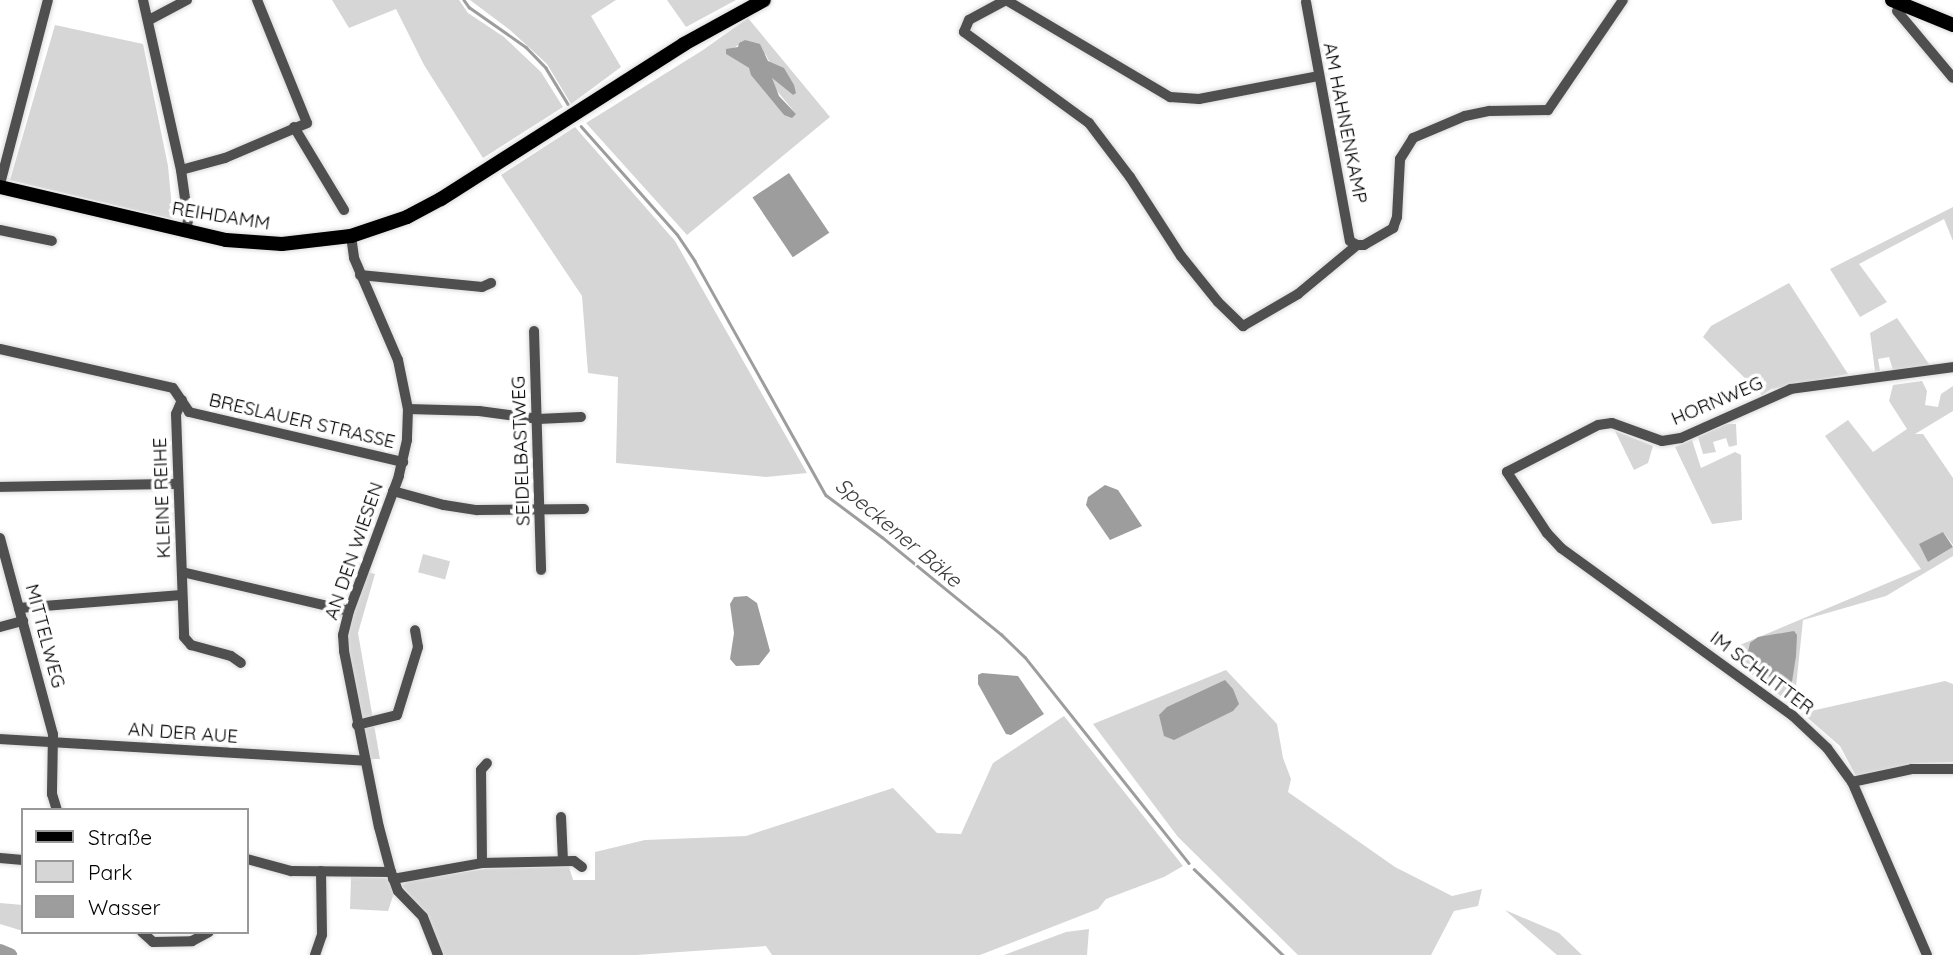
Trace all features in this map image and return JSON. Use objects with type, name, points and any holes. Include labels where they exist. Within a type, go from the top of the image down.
[{"type":"main road","name":"REIHDAMM","points":[[0,186],[186,232],[271,244],[314,242],[351,236],[385,226],[434,203],[684,44],[764,0]]},
{"type":"main road","points":[[1894,5],[1953,25]]},
{"type":"street","points":[[0,186],[48,0]]},
{"type":"street","points":[[143,0],[181,170],[188,220],[186,232]]},
{"type":"street","points":[[149,20],[187,0]]},
{"type":"street","points":[[181,170],[225,158],[307,122],[257,0]]},
{"type":"street","points":[[1006,0],[1170,97],[1199,100],[1318,76]]},
{"type":"street","name":"AM HAHNENKAMP","points":[[1006,0],[969,20],[964,32],[1089,123],[1130,177],[1181,257],[1218,302],[1243,326],[1298,294],[1357,245]]},
{"type":"street","name":"AM HAHNENKAMP","points":[[1306,2],[1350,241],[1364,245],[1393,229],[1397,217],[1400,159],[1404,148],[1413,138],[1465,116],[1489,111],[1548,110],[1623,0]]},
{"type":"street","points":[[1894,5],[1953,78]]},
{"type":"street","points":[[294,127],[344,210]]},
{"type":"street","points":[[0,230],[52,241]]},
{"type":"street","name":"AN DEN WIESEN","points":[[351,236],[352,253],[360,275],[398,360],[408,409],[403,462],[349,611],[343,642],[357,724],[392,875],[398,891],[420,912],[438,955]]},
{"type":"street","points":[[360,275],[482,287],[491,283]]},
{"type":"street","name":"SEIDELBASTWEG","points":[[534,331],[541,570]]},
{"type":"street","name":"BRESLAUER STRASSE","points":[[0,349],[173,387],[189,412],[403,462]]},
{"type":"street","name":"HORNWEG","points":[[1507,472],[1598,425],[1612,423],[1662,441],[1682,438],[1791,389],[1953,367]]},
{"type":"street","name":"KLEINE REIHE","points":[[182,400],[176,414],[181,596],[186,643],[231,656],[241,663]]},
{"type":"street","points":[[408,409],[480,411],[538,419],[582,417]]},
{"type":"street","name":"IM SCHLITTER","points":[[1507,472],[1547,533],[1561,548],[1793,716],[1827,748],[1852,782],[1927,955]]},
{"type":"street","points":[[0,487],[178,484]]},
{"type":"street","points":[[393,491],[444,505],[477,510],[584,509]]},
{"type":"street","name":"MITTELWEG","points":[[0,538],[54,743],[52,794],[56,808]]},
{"type":"street","points":[[182,572],[349,611]]},
{"type":"street","points":[[19,608],[181,596]]},
{"type":"street","points":[[0,627],[23,621]]},
{"type":"street","points":[[357,724],[397,715],[418,647],[415,631]]},
{"type":"street","name":"AN DER AUE","points":[[0,739],[365,761]]},
{"type":"street","points":[[482,863],[481,770],[487,763]]},
{"type":"street","points":[[1852,782],[1912,769],[1953,769]]},
{"type":"street","points":[[561,817],[563,861]]},
{"type":"street","points":[[0,858],[21,860]]},
{"type":"street","points":[[248,859],[291,871],[392,875],[482,863],[575,861],[582,867]]},
{"type":"street","points":[[315,955],[322,935],[321,871]]},
{"type":"street","points":[[144,934],[153,942],[192,941],[205,934]]},
{"type":"green space","points":[[332,0],[459,0],[468,13],[504,37],[541,72],[563,107],[483,158],[424,65],[396,9],[349,28]]},
{"type":"green space","points":[[470,0],[616,0],[591,16],[621,67],[571,104],[547,64],[510,30]]},
{"type":"green space","points":[[667,0],[736,0],[686,27]]},
{"type":"green space","points":[[748,18],[830,117],[687,235],[586,123],[703,50]],"holes":[[[745,40],[766,55],[771,65],[779,66],[793,95],[771,77],[773,86],[796,114],[784,115],[749,68],[726,54]]]},
{"type":"green space","points":[[55,25],[143,44],[168,166],[173,219],[10,180]]},
{"type":"green space","points":[[575,127],[675,241],[807,473],[766,477],[616,463],[618,377],[588,373],[582,296],[501,175]]},
{"type":"green space","points":[[1953,207],[1953,241],[1944,219],[1859,264],[1887,302],[1860,317],[1830,269]]},
{"type":"green space","points":[[1789,283],[1848,374],[1771,389],[1762,395],[1703,337],[1711,326]]},
{"type":"green space","points":[[1897,318],[1931,367],[1893,370],[1889,357],[1878,359],[1880,371],[1875,371],[1870,333]]},
{"type":"green space","points":[[1922,381],[1927,391],[1925,405],[1938,407],[1941,394],[1953,386],[1953,411],[1915,434],[1923,434],[1953,478],[1953,545],[1943,532],[1928,562],[1953,547],[1953,556],[1886,596],[1803,620],[1794,706],[1746,670],[1735,647],[1921,569],[1825,436],[1848,420],[1873,452],[1907,429],[1889,401],[1893,385]]},
{"type":"green space","points":[[1727,424],[1736,424],[1737,445],[1729,447],[1726,438],[1713,442],[1716,452],[1703,454],[1698,437]]},
{"type":"green space","points":[[1615,431],[1653,446],[1648,463],[1634,470]]},
{"type":"green space","points":[[1692,440],[1701,468],[1735,452],[1741,455],[1742,520],[1712,524],[1675,447]]},
{"type":"green space","points":[[423,554],[450,561],[445,580],[418,572]]},
{"type":"green space","points":[[367,572],[375,574],[358,633],[380,759],[368,759],[346,637]]},
{"type":"green space","points":[[1226,670],[1277,724],[1283,758],[1291,779],[1288,792],[1395,867],[1452,896],[1482,889],[1478,906],[1454,911],[1431,955],[1298,955],[1178,837],[1093,724]]},
{"type":"green space","points":[[1945,681],[1953,684],[1953,762],[1917,763],[1856,776],[1840,746],[1802,713]]},
{"type":"green space","points":[[1064,716],[1183,866],[1164,877],[1106,899],[1098,909],[980,955],[772,955],[766,946],[636,955],[443,955],[427,915],[402,886],[408,881],[485,869],[569,867],[573,880],[595,880],[595,852],[645,840],[746,836],[893,788],[937,833],[961,834],[993,763]]},
{"type":"green space","points":[[351,877],[388,878],[394,893],[388,911],[350,909]]},
{"type":"green space","points":[[0,903],[21,905],[21,930],[0,924]]},
{"type":"green space","points":[[1505,910],[1559,933],[1582,955],[1557,955]]},
{"type":"green space","points":[[1089,929],[1087,955],[1004,955],[1066,932]]},
{"type":"water","points":[[745,40],[760,44],[768,61],[784,68],[796,93],[793,95],[772,78],[779,96],[796,114],[792,118],[784,115],[751,75],[749,68],[726,54],[726,49],[738,47],[739,43]]},
{"type":"water","points":[[789,173],[829,233],[793,257],[753,198]]},
{"type":"water","points":[[1105,485],[1118,490],[1142,526],[1110,540],[1086,505],[1088,497]]},
{"type":"water","points":[[1943,532],[1953,547],[1928,562],[1919,544]]},
{"type":"water","points":[[747,596],[757,603],[770,651],[759,665],[736,666],[730,659],[734,633],[730,604],[734,597]]},
{"type":"water","points":[[1794,631],[1797,635],[1796,656],[1791,688],[1787,689],[1771,679],[1764,669],[1753,666],[1748,652],[1750,643],[1758,637]]},
{"type":"water","points":[[978,675],[1018,676],[1044,714],[1011,735],[1006,734],[978,684]]},
{"type":"water","points":[[1225,680],[1233,689],[1239,704],[1233,711],[1174,740],[1164,736],[1159,715],[1167,707]]},
{"type":"waterway","name":"Speckener Bäke","points":[[464,0],[469,7],[526,47],[546,68],[568,104]]},
{"type":"waterway","name":"Speckener Bäke","points":[[581,126],[677,234],[695,261],[826,495],[882,537],[1001,634],[1025,657],[1189,863]]},
{"type":"waterway","name":"Speckener Bäke","points":[[1194,869],[1283,955]]},
{"type":"waterway","points":[[0,951],[10,955]]}]
